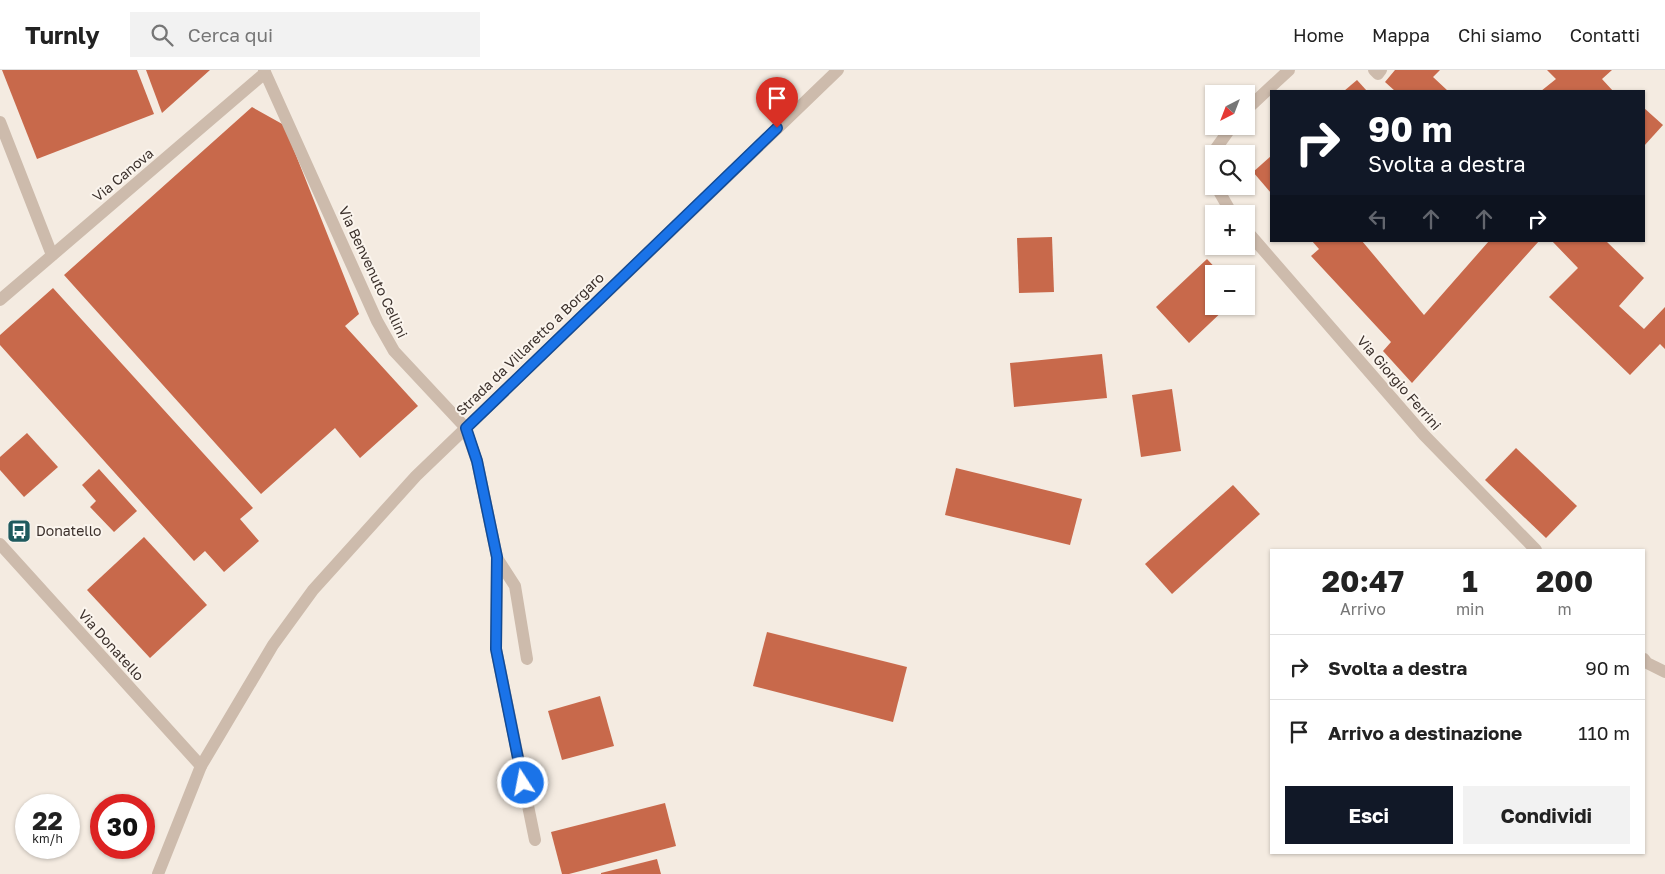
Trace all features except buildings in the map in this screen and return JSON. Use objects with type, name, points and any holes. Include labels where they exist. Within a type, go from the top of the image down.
[{"type":"street","points":[[820,87],[821,70]]},
{"type":"street","name":"Strada da Villaretto a Borgaro","points":[[158,874],[201,766],[273,645],[313,590],[409,483],[838,70]]},
{"type":"street","points":[[1255,102],[1289,70]]},
{"type":"street","points":[[1374,70],[1378,74],[1381,70]]},
{"type":"street","name":"Via Canova","points":[[0,300],[265,72]]},
{"type":"street","name":"Via Benvenuto Cellini","points":[[265,72],[378,321],[394,351],[466,428],[477,461],[497,557],[496,649],[535,840]]},
{"type":"street","points":[[0,122],[52,255]]},
{"type":"street","name":"Via Giorgio Ferrini","points":[[1255,240],[1424,435],[1535,549]]},
{"type":"street","name":"Via Donatello","points":[[0,544],[201,766]]},
{"type":"street","name":"Via Benvenuto Cellini","points":[[497,557],[515,586],[527,659]]},
{"type":"street","points":[[1645,660],[1665,672]]},
{"type":"place","name":"Donatello","points":[[19,531]]},
{"type":"route","points":[[523,783],[496,649],[497,557],[477,461],[466,428],[777,128]]}]
